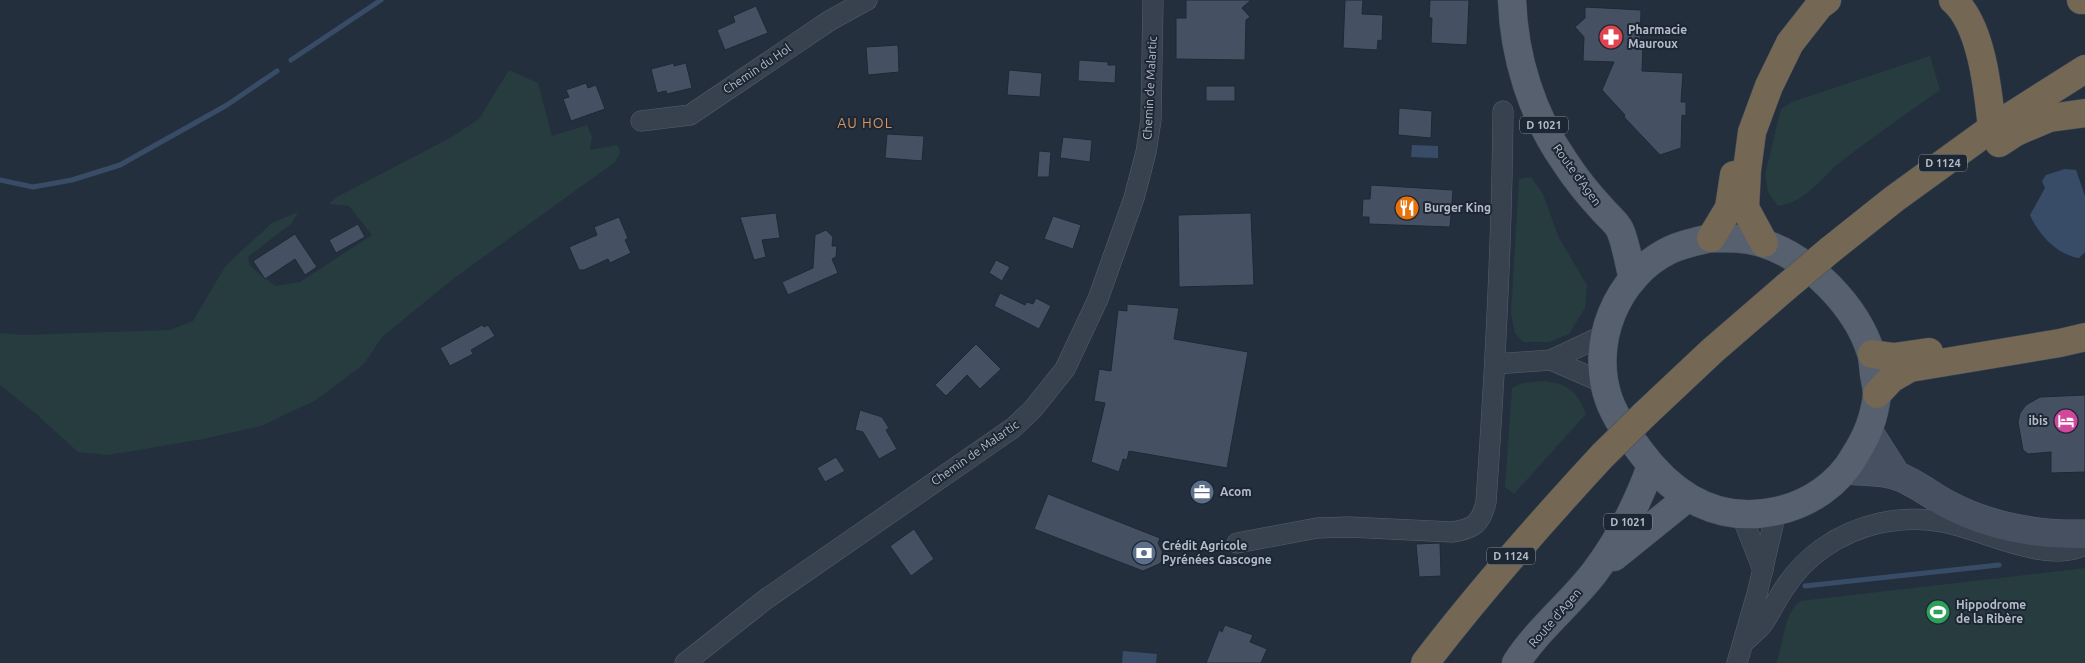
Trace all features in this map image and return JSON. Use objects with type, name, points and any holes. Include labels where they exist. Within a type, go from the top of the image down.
[{"type":"highway","points":[[1711,238],[1729,208],[1740,130],[1753,87],[1773,44],[1804,0]]},
{"type":"highway","points":[[1764,243],[1746,208],[1747,170],[1752,132],[1769,86],[1790,42],[1813,12],[1827,0]]},
{"type":"highway","points":[[1953,0],[1974,30],[1982,61],[1992,128]]},
{"type":"highway","name":"D 1124","points":[[1425,663],[1476,597],[1538,524],[1603,455],[1712,350],[1830,250],[1894,199],[1992,128],[2085,69]]},
{"type":"highway","points":[[1894,199],[1926,190],[2016,132],[2049,118],[2085,113]]},
{"type":"highway","points":[[1872,354],[1894,357],[1923,354],[2085,322]]},
{"type":"highway","points":[[1877,394],[1891,379],[1910,368],[2060,343],[2085,337]]},
{"type":"main road","name":"Route d'Agen","points":[[1512,0],[1519,56],[1542,122],[1563,160],[1620,230],[1633,279]]},
{"type":"main road","name":"Route d'Agen","points":[[1620,230],[1669,250]]},
{"type":"main road","points":[[1711,238],[1740,238],[1764,243],[1790,256],[1828,284],[1861,327],[1872,354],[1877,394],[1869,432],[1847,470],[1824,490],[1798,505],[1776,512],[1741,514],[1707,507],[1687,498],[1667,483],[1651,466],[1617,418],[1604,383],[1602,362],[1604,335],[1614,307],[1633,279],[1669,250],[1688,243],[1711,238]]},
{"type":"main road","name":"Route d'Agen","points":[[1516,663],[1594,574],[1630,519],[1651,466]]},
{"type":"main road","name":"Route d'Agen","points":[[1594,574],[1687,498]]},
{"type":"street","name":"Chemin du Hol","points":[[641,122],[690,115],[828,21],[867,0]]},
{"type":"street","name":"Chemin de Malartic","points":[[685,663],[766,599],[1013,428],[1033,409],[1065,369],[1098,299],[1142,172],[1150,120],[1153,0]]},
{"type":"street","points":[[1238,543],[1317,528],[1349,527],[1452,532],[1468,530],[1477,524],[1484,513],[1495,364],[1503,111]]},
{"type":"street","points":[[1495,364],[1551,360],[1604,335]]},
{"type":"street","points":[[1551,360],[1604,383]]},
{"type":"street","points":[[1869,432],[1897,476]]},
{"type":"street","points":[[1847,470],[1897,476],[1948,505],[1974,517],[2005,526],[2061,535],[2085,534]]},
{"type":"street","points":[[1737,663],[1776,512]]},
{"type":"street","points":[[1741,514],[1762,570]]},
{"type":"street","points":[[1743,643],[1762,625],[1786,585],[1808,561],[1823,548],[1843,536],[1882,522],[1921,519],[1943,522],[2027,547],[2055,550],[2079,547],[2085,544]]},
{"type":"green space","points":[[1930,56],[1940,90],[1843,160],[1806,194],[1788,204],[1778,206],[1768,192],[1765,174],[1781,109],[1792,102]]},
{"type":"green space","points":[[509,70],[538,83],[552,136],[587,125],[592,137],[590,150],[618,145],[620,153],[615,162],[453,279],[382,337],[364,364],[316,400],[261,426],[203,439],[106,455],[78,452],[35,413],[0,385],[0,333],[22,335],[170,330],[193,321],[226,265],[272,223],[298,212],[292,223],[248,257],[250,266],[275,286],[300,282],[372,235],[349,206],[329,204],[335,198],[450,138],[479,119]]},
{"type":"green space","points":[[1531,177],[1543,194],[1559,238],[1587,285],[1585,308],[1569,334],[1549,342],[1523,342],[1515,333],[1511,313],[1519,179]]},
{"type":"green space","points":[[1545,381],[1560,384],[1572,391],[1580,400],[1586,414],[1514,494],[1505,487],[1512,388],[1523,383]]},
{"type":"green space","name":"Hippodrome de la Ribère","points":[[2085,568],[2085,663],[1776,663],[1790,614],[1800,601]]},
{"type":"water","points":[[1412,145],[1438,146],[1438,158],[1411,157]]},
{"type":"water","points":[[2065,169],[2076,170],[2085,196],[2085,252],[2079,258],[2063,253],[2049,242],[2038,229],[2030,215],[2045,188],[2042,181],[2046,175]]},
{"type":"water","points":[[1123,651],[1157,654],[1156,663],[1122,663]]},
{"type":"building","points":[[1186,0],[1251,0],[1242,8],[1250,17],[1246,20],[1245,60],[1176,59],[1176,18],[1186,18]]},
{"type":"building","points":[[1345,0],[1363,0],[1362,14],[1383,15],[1382,41],[1378,40],[1377,50],[1343,48]]},
{"type":"building","points":[[1430,0],[1469,0],[1467,45],[1431,43],[1432,18],[1429,18]]},
{"type":"building","points":[[756,6],[768,33],[725,50],[717,30],[735,22],[733,16]]},
{"type":"building","points":[[1585,7],[1641,10],[1640,43],[1643,43],[1642,71],[1683,73],[1681,102],[1686,102],[1686,116],[1682,115],[1681,148],[1660,155],[1624,117],[1625,115],[1602,90],[1614,62],[1583,61],[1584,37],[1575,27],[1585,18]]},
{"type":"building","points":[[898,45],[899,72],[868,75],[866,47]]},
{"type":"building","points":[[1079,60],[1108,62],[1108,65],[1116,65],[1115,83],[1078,81]]},
{"type":"building","points":[[674,63],[674,66],[686,63],[692,88],[667,94],[666,91],[657,93],[651,69]]},
{"type":"building","points":[[1009,70],[1042,73],[1040,97],[1007,95]]},
{"type":"building","points":[[586,83],[588,88],[596,85],[605,109],[571,121],[563,99],[569,97],[566,90]]},
{"type":"building","points":[[1206,86],[1235,86],[1235,101],[1206,101]]},
{"type":"building","points":[[1399,108],[1432,111],[1431,138],[1398,135]]},
{"type":"building","points":[[887,134],[924,136],[922,161],[885,158]]},
{"type":"building","points":[[1063,137],[1092,140],[1090,162],[1060,158]]},
{"type":"building","points":[[1039,151],[1051,152],[1049,177],[1037,177]]},
{"type":"building","name":"Burger King","points":[[1371,185],[1453,190],[1450,227],[1369,224],[1369,217],[1362,217],[1363,199],[1370,199]]},
{"type":"building","points":[[776,213],[780,238],[762,240],[766,257],[754,260],[740,217]]},
{"type":"building","points":[[1251,213],[1254,285],[1179,287],[1178,215]]},
{"type":"building","points":[[1053,216],[1081,225],[1073,249],[1044,239]]},
{"type":"building","points":[[619,217],[628,238],[625,240],[631,253],[610,263],[608,259],[584,270],[579,270],[569,247],[597,235],[594,227]]},
{"type":"building","points":[[358,224],[365,237],[336,253],[329,240]]},
{"type":"building","points":[[826,230],[833,237],[832,246],[837,246],[836,257],[832,259],[838,273],[788,295],[782,282],[813,268],[815,235]]},
{"type":"building","points":[[295,234],[317,267],[305,275],[295,259],[265,279],[253,261]]},
{"type":"building","points":[[996,260],[1010,267],[1002,281],[989,273]]},
{"type":"building","points":[[1000,293],[1025,305],[1027,302],[1033,304],[1036,298],[1051,306],[1039,329],[994,306]]},
{"type":"building","points":[[1127,304],[1179,308],[1174,339],[1248,352],[1227,468],[1129,451],[1127,460],[1123,459],[1119,472],[1091,462],[1105,403],[1094,401],[1099,369],[1111,371],[1118,310],[1127,311]]},
{"type":"building","points":[[482,325],[484,327],[488,325],[495,336],[471,350],[473,354],[450,366],[440,348]]},
{"type":"building","points":[[976,344],[1001,369],[980,389],[967,375],[946,396],[935,385]]},
{"type":"building","name":"ibis","points":[[2085,395],[2085,472],[2051,473],[2051,452],[2028,454],[2023,450],[2018,422],[2020,413],[2026,405],[2040,397]]},
{"type":"building","points":[[860,410],[882,417],[889,428],[886,430],[897,449],[879,459],[863,432],[855,430]]},
{"type":"building","points":[[836,457],[845,471],[825,482],[817,468]]},
{"type":"building","points":[[1048,494],[1160,538],[1158,543],[1162,551],[1163,560],[1159,564],[1143,571],[1034,529]]},
{"type":"building","points":[[914,529],[934,559],[911,576],[890,546]]},
{"type":"building","points":[[1440,543],[1441,576],[1419,577],[1416,544]]},
{"type":"building","points":[[1225,625],[1253,635],[1250,642],[1267,649],[1261,663],[1206,663],[1219,630],[1222,632]]},
{"type":"waterway","points":[[291,60],[381,0]]},
{"type":"waterway","points":[[0,180],[33,187],[72,180],[120,165],[227,105],[277,71]]},
{"type":"waterway","points":[[1805,586],[1999,565]]},
{"type":"place","name":"Pharmacie Mauroux","points":[[1611,37]]},
{"type":"place","name":"Burger King","points":[[1407,208]]},
{"type":"place","name":"ibis","points":[[2066,421]]},
{"type":"place","name":"Acom","points":[[1202,492]]},
{"type":"place","name":"Crédit Agricole Pyrénées Gascogne","points":[[1144,553]]},
{"type":"place","name":"Hippodrome de la Ribère","points":[[1938,612]]},
{"type":"district","name":"AU HOL","points":[[865,123]]}]
